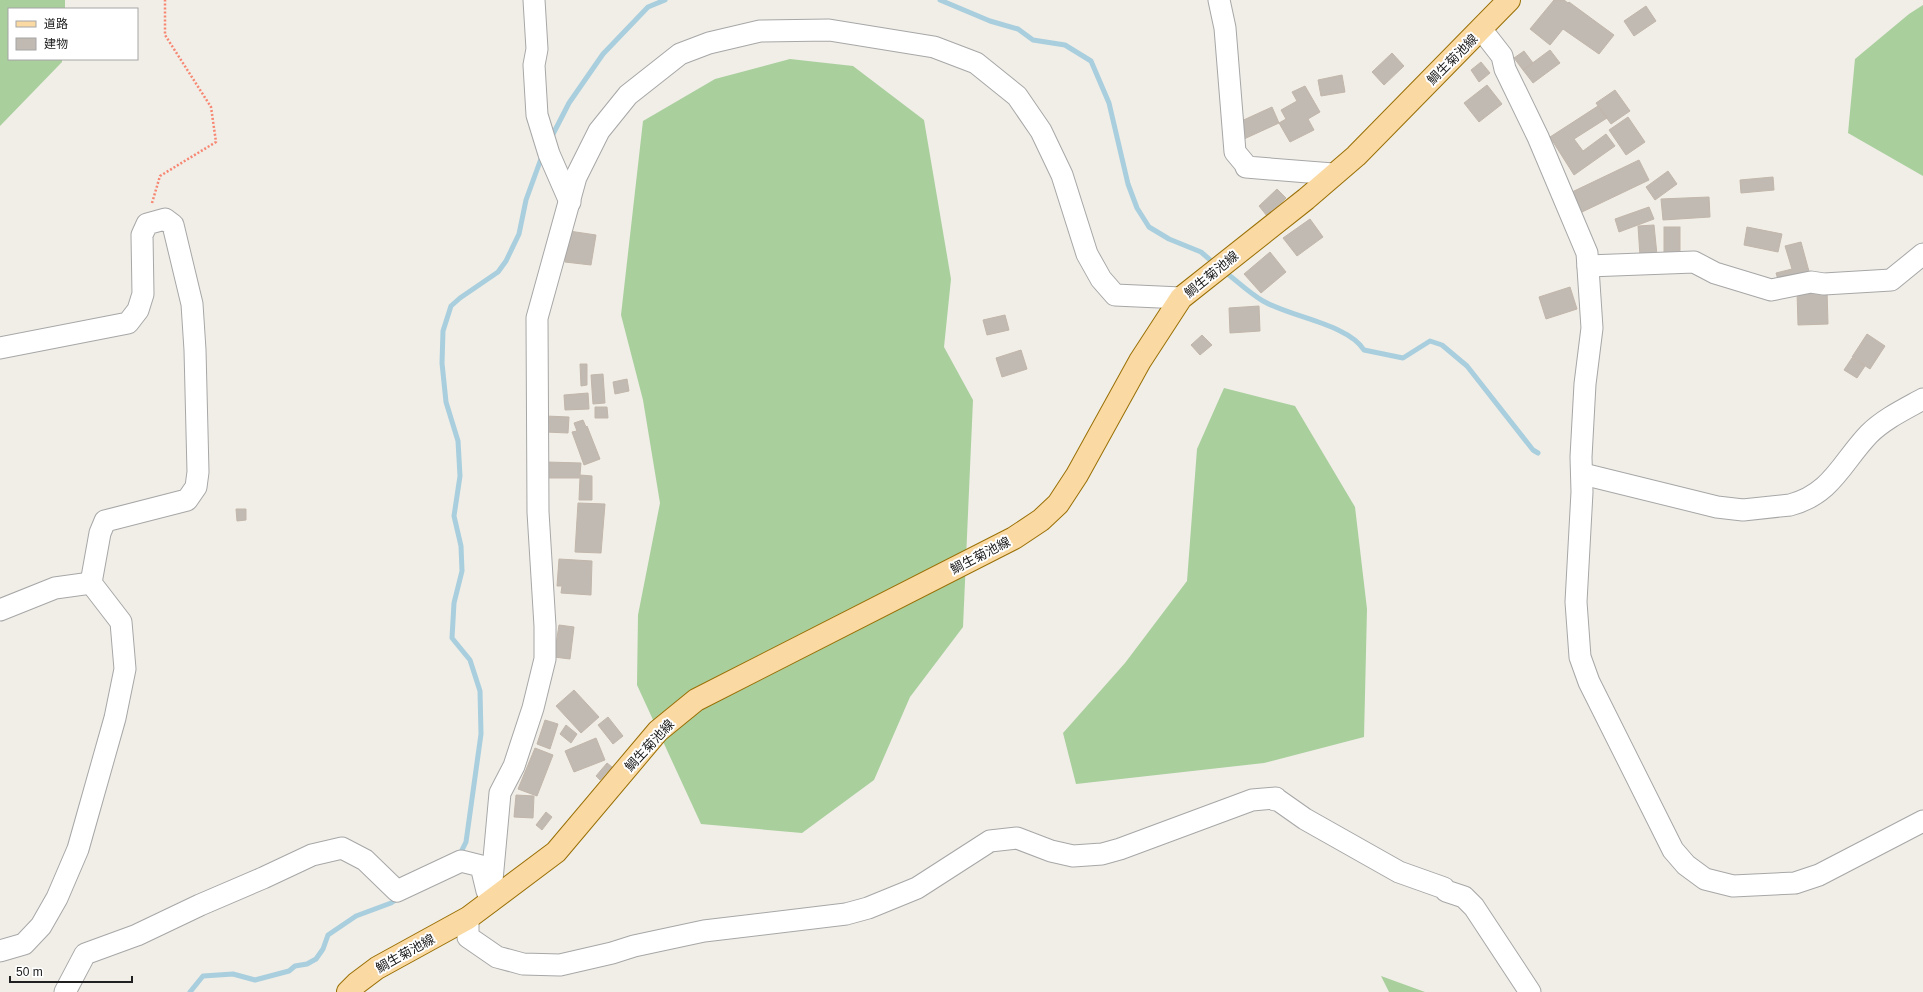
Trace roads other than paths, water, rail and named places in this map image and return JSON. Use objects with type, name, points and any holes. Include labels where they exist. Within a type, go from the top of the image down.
[{"type":"main road","name":"鯛生菊池線","points":[[348,992],[377,968],[468,918],[556,852],[658,731],[696,700],[1014,538],[1041,520],[1058,504],[1077,475],[1140,361],[1181,298],[1306,199],[1333,174],[1356,156],[1509,0]]},
{"type":"street","points":[[534,0],[536,49],[534,65],[537,116],[549,154],[570,202]]},
{"type":"street","points":[[1219,0],[1225,28],[1235,152],[1246,167],[1333,174]]},
{"type":"street","points":[[490,902],[500,793],[514,766],[533,708],[545,659],[545,626],[538,512],[537,318],[576,177],[599,131],[628,95],[680,54],[709,43],[760,31],[829,30],[934,47],[976,63],[1017,96],[1041,131],[1062,175],[1087,254],[1101,279],[1115,295],[1181,298]]},
{"type":"street","points":[[1481,30],[1502,56],[1505,69],[1542,144],[1587,252],[1592,328],[1585,384],[1581,457],[1582,474],[1576,602],[1580,657],[1589,682],[1607,715],[1673,850],[1686,865],[1705,878],[1733,886],[1795,883],[1819,875],[1923,821]]},
{"type":"street","points":[[0,348],[128,323],[138,310],[143,294],[142,235],[147,224],[165,219],[173,225],[192,304],[195,350],[198,472],[196,487],[187,500],[105,521],[100,533],[91,583],[121,622],[125,669],[114,718],[78,849],[57,898],[41,926],[24,944],[0,951]]},
{"type":"street","points":[[1588,266],[1694,262],[1715,272],[1771,290],[1811,282],[1824,284],[1891,280],[1923,254]]},
{"type":"street","points":[[1582,474],[1717,507],[1743,510],[1790,505],[1798,503],[1824,489],[1869,434],[1888,419],[1923,399]]},
{"type":"street","points":[[0,610],[55,588],[91,583]]},
{"type":"street","points":[[468,918],[468,937],[496,957],[523,964],[560,964],[612,953],[634,946],[704,932],[846,914],[868,908],[917,888],[990,841],[1017,838],[1051,851],[1073,856],[1102,854],[1127,847],[1252,800],[1276,798],[1275,800],[1278,800],[1305,819],[1399,872],[1444,888],[1446,891],[1464,897],[1474,907],[1530,992]]},
{"type":"street","points":[[64,992],[85,954],[137,935],[200,904],[263,878],[312,855],[342,848],[365,860],[397,891],[461,861],[481,866],[490,902]]},
{"type":"waterway","points":[[551,138],[569,103],[603,54],[648,7],[665,0]]},
{"type":"waterway","points":[[940,0],[990,21],[1018,29],[1033,40],[1065,45],[1091,61],[1109,103],[1128,184],[1137,208],[1149,227],[1169,239],[1201,252],[1216,265]]},
{"type":"waterway","points":[[459,856],[466,842],[481,734],[480,691],[470,660],[452,638],[454,603],[462,571],[461,546],[454,516],[460,476],[458,441],[446,402],[442,363],[443,331],[451,306],[460,298],[498,272],[506,261],[519,234],[526,200],[542,156]]},
{"type":"waterway","points":[[1224,271],[1248,291],[1263,301],[1274,307],[1332,327],[1356,341],[1364,350],[1403,358],[1430,341],[1442,345],[1467,366],[1533,450],[1538,453]]},
{"type":"waterway","points":[[190,992],[203,976],[233,974],[255,980],[289,971],[295,966],[307,964],[316,959],[323,949],[328,935],[356,916],[391,903],[400,897]]}]
